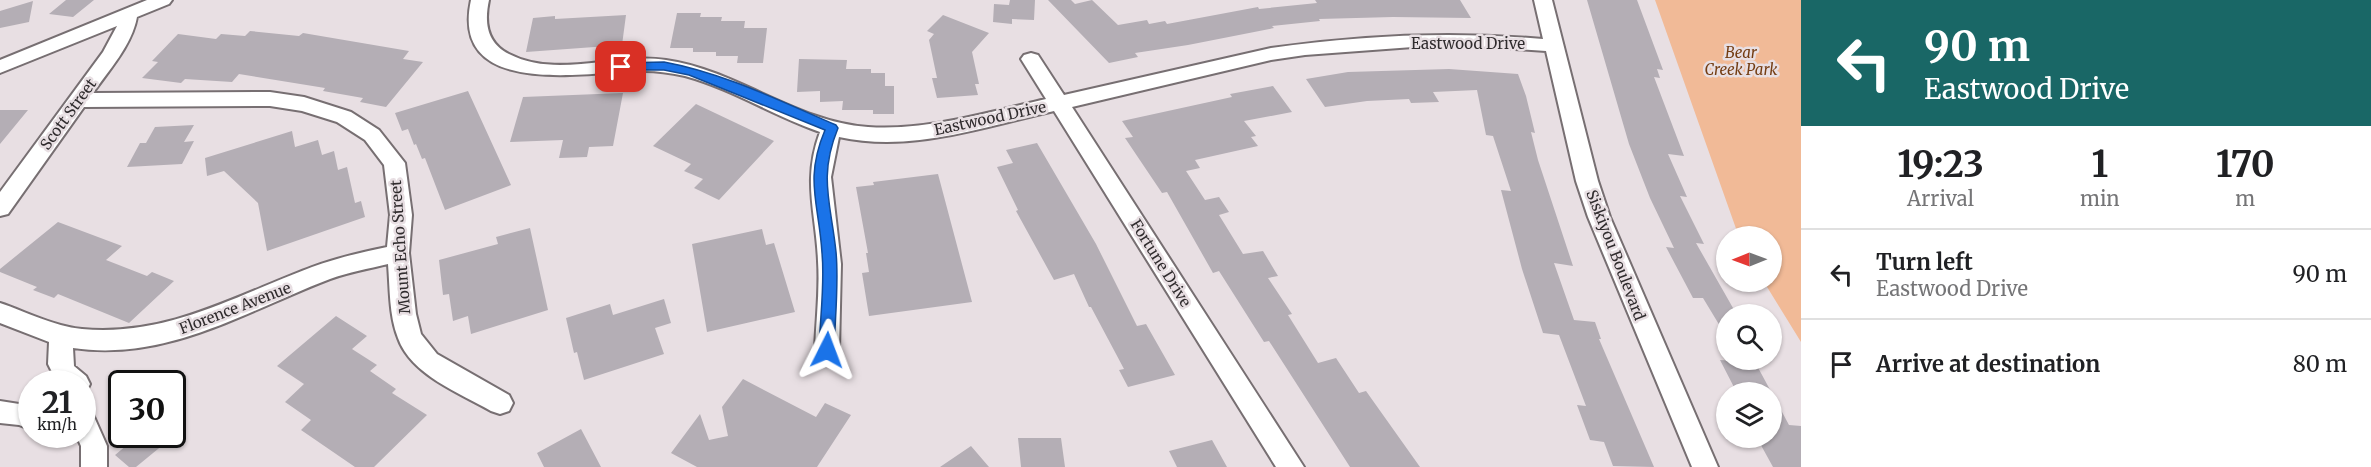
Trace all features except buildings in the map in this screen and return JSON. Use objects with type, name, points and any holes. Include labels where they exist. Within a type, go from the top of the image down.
[{"type":"street","points":[[0,67],[163,0]]},
{"type":"street","name":"Eastwood Drive","points":[[480,0],[476,14],[477,29],[482,41],[491,51],[517,65],[535,70],[560,71],[642,65],[691,71],[832,128],[879,135],[922,132],[1059,104],[1271,54],[1309,48],[1358,44],[1486,41],[1554,46]]},
{"type":"street","name":"Siskiyou Boulevard","points":[[1544,0],[1599,217],[1705,467]]},
{"type":"street","name":"Scott Street","points":[[0,208],[111,54],[126,26],[128,15]]},
{"type":"street","name":"Fortune Drive","points":[[1031,59],[1291,467]]},
{"type":"street","name":"Mount Echo Street","points":[[79,100],[270,99],[304,104],[344,117],[372,135],[394,163],[401,215],[398,253],[404,314],[410,338],[428,361],[500,403]]},
{"type":"street","points":[[827,350],[830,254],[821,204],[819,175],[822,151],[832,128]]},
{"type":"street","name":"Florence Avenue","points":[[0,313],[62,336],[103,341],[172,332],[235,311],[315,275],[398,253]]},
{"type":"street","points":[[62,336],[62,370]]},
{"type":"street","points":[[94,448],[94,467]]},
{"type":"green space","name":"Bear Creek Park","points":[[1655,0],[1801,0],[1801,342],[1782,311],[1782,304],[1778,304],[1770,292],[1782,292],[1782,226],[1735,226]]},
{"type":"route","points":[[621,67],[664,66],[691,71],[832,128],[822,151],[819,167],[821,204],[830,254],[827,350]]}]
